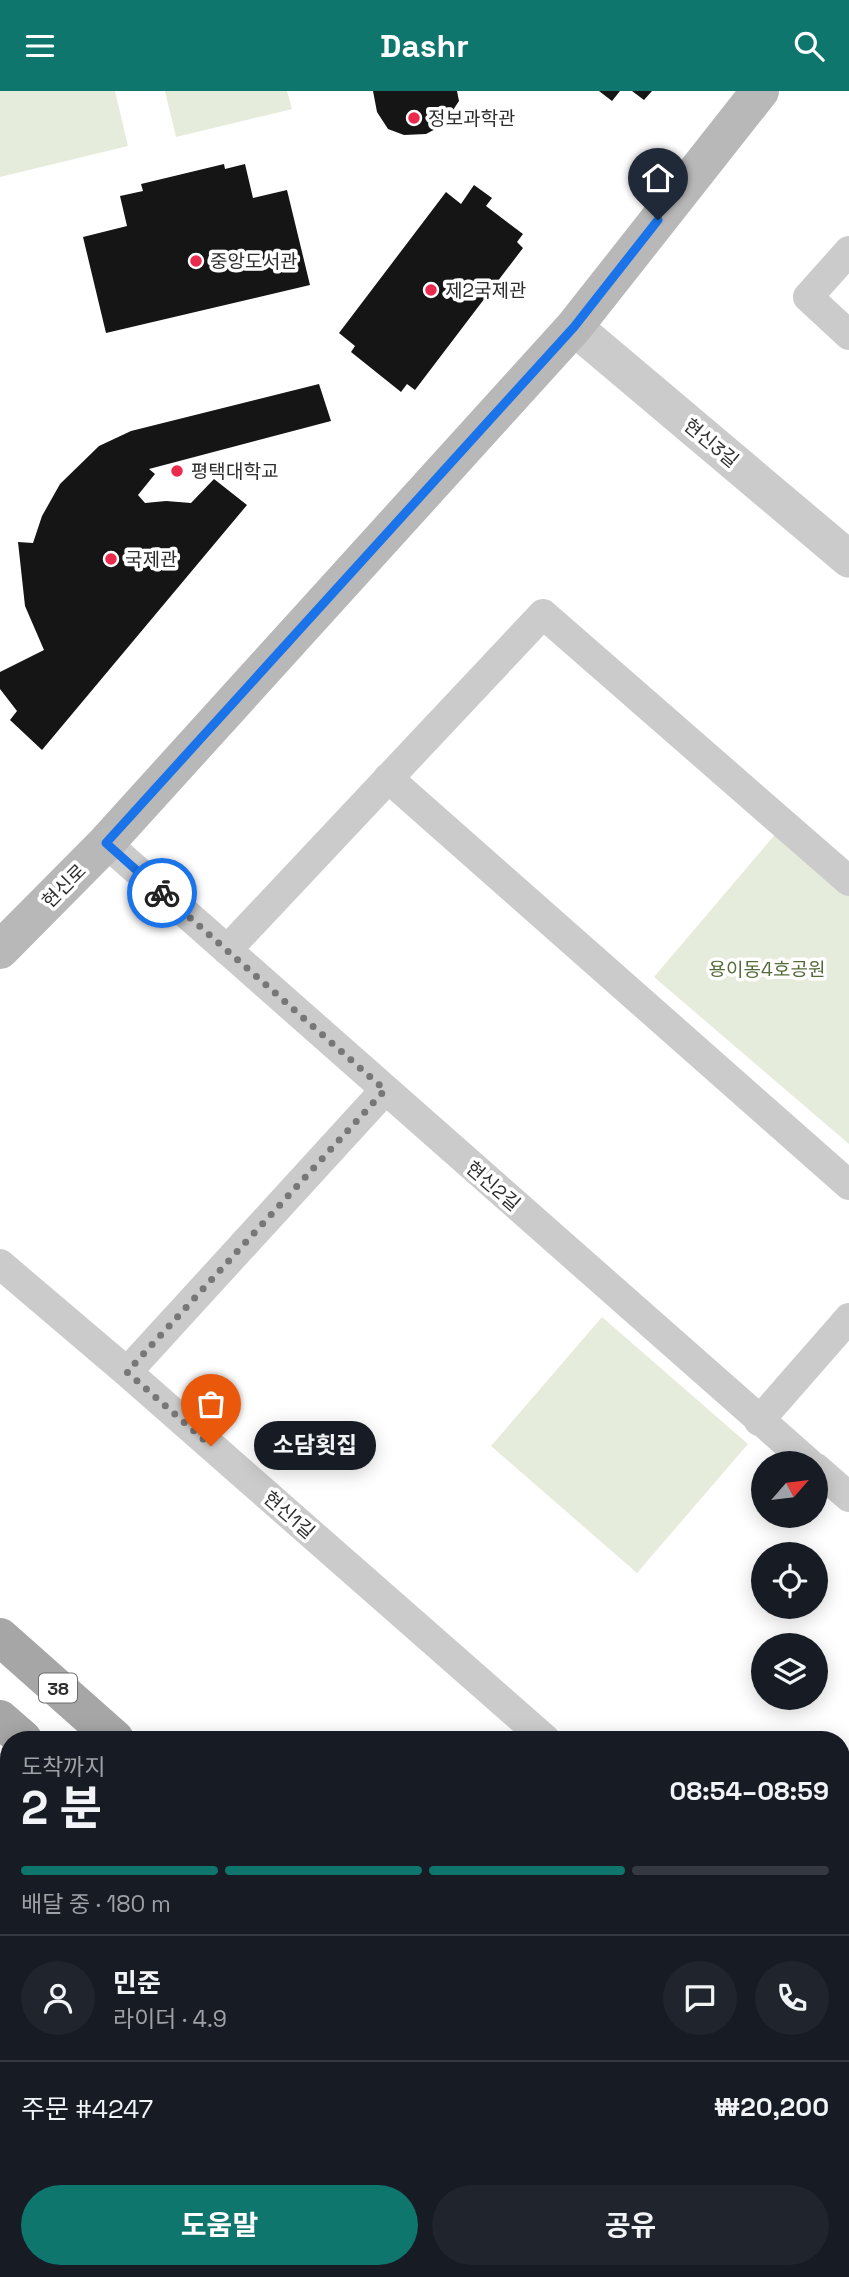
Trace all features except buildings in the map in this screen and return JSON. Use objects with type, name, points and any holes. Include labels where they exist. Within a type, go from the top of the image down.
[{"type":"main road","name":"현신로","points":[[0,950],[106,843],[574,327],[760,91]]},
{"type":"main road","name":"38","points":[[0,1637],[106,1731]]},
{"type":"main road","points":[[0,1719],[14,1731]]},
{"type":"street","points":[[849,251],[808,296],[849,335]]},
{"type":"street","name":"현신3길","points":[[574,327],[849,559]]},
{"type":"street","points":[[227,950],[542,614],[849,881]]},
{"type":"street","points":[[388,779],[849,1185]]},
{"type":"street","name":"현신2길","points":[[106,843],[795,1451]]},
{"type":"street","points":[[127,1372],[385,1090]]},
{"type":"street","name":"현신1길","points":[[0,1265],[127,1372],[536,1731]]},
{"type":"street","points":[[760,1421],[849,1318]]},
{"type":"street","points":[[828,1479],[849,1497]]},
{"type":"green space","points":[[0,91],[115,91],[128,146],[0,177]]},
{"type":"green space","points":[[165,91],[287,91],[292,109],[176,137]]},
{"type":"green space","name":"용이동4호공원","points":[[778,831],[849,892],[849,1144],[654,977]]},
{"type":"green space","points":[[602,1317],[748,1444],[637,1573],[491,1446]]},
{"type":"way so far","points":[[162,893],[385,1090],[127,1372],[211,1446]]},
{"type":"place","name":"정보과학관","points":[[414,118]]},
{"type":"place","name":"중앙도서관","points":[[196,261]]},
{"type":"place","name":"제2국제관","points":[[431,290]]},
{"type":"place","name":"평택대학교","points":[[177,471]]},
{"type":"place","name":"국제관","points":[[111,559]]},
{"type":"place","name":"소담횟집","points":[[211,1446]]},
{"type":"route","points":[[162,893],[106,843],[574,327],[658,220]]}]
